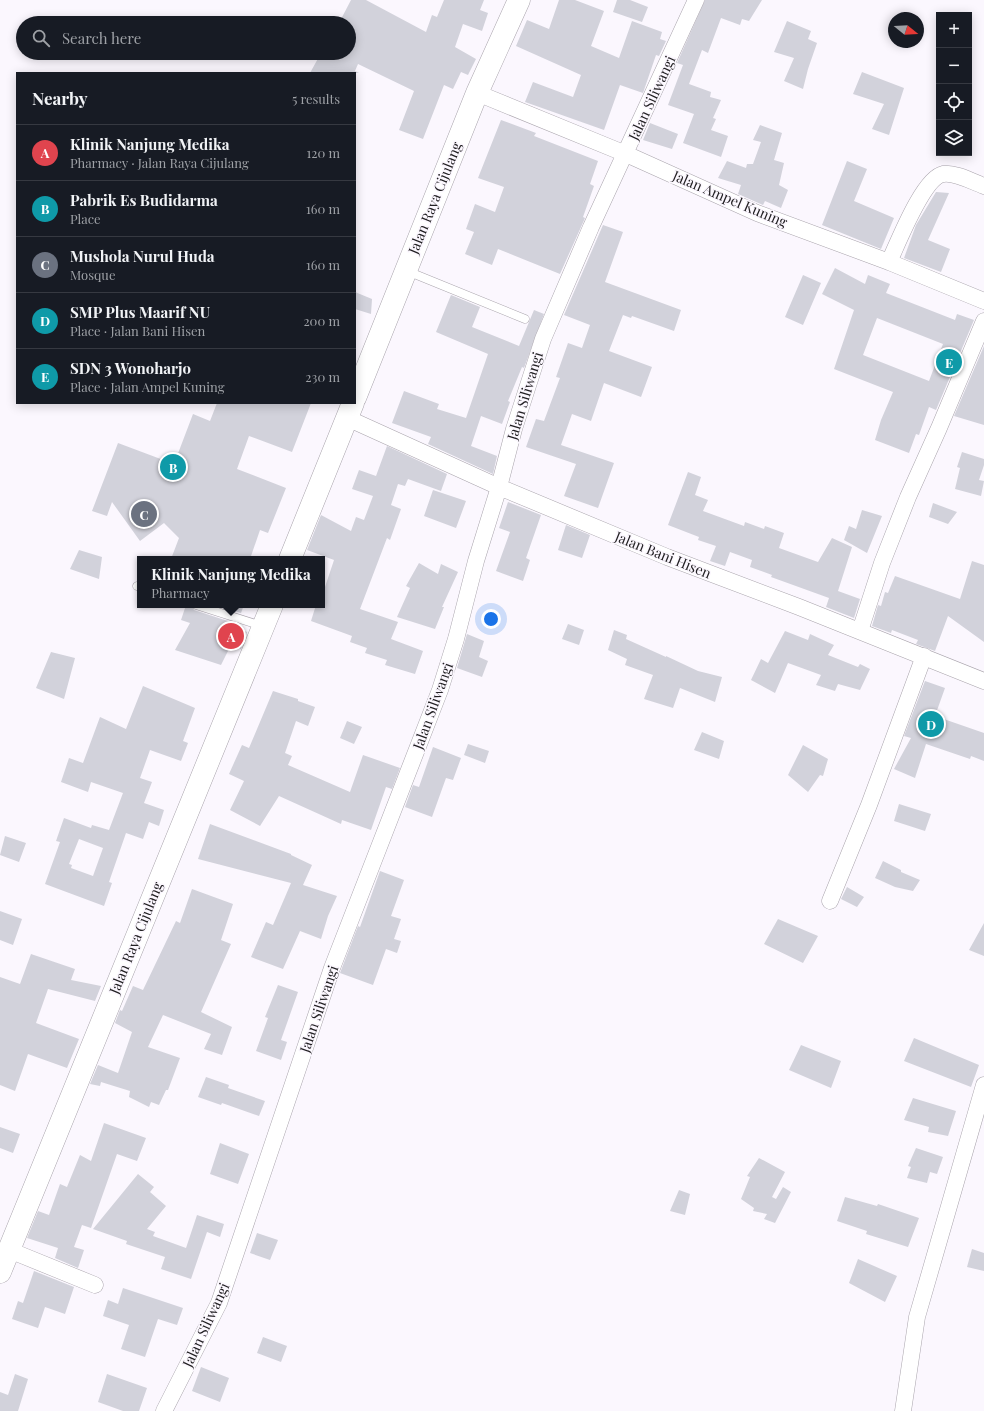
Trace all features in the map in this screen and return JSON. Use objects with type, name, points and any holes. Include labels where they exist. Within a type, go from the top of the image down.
[{"type":"highway","name":"Jalan Raya Cijulang","points":[[356,395],[477,93],[519,0]]},
{"type":"highway","name":"Jalan Raya Cijulang","points":[[291,556],[352,404]]},
{"type":"highway","name":"Jalan Raya Cijulang","points":[[0,1272],[271,608]]},
{"type":"street","name":"Jalan Siliwangi","points":[[164,1411],[219,1303],[332,968],[440,690],[456,639],[476,561],[499,486],[514,429],[543,339],[591,227],[696,0]]},
{"type":"street","name":"Jalan Ampel Kuning","points":[[477,93],[626,154],[757,213],[889,262],[984,301]]},
{"type":"street","points":[[889,262],[924,190],[935,178],[942,174],[949,174],[984,186]]},
{"type":"street","points":[[860,631],[882,563],[908,497],[984,321]]},
{"type":"street","name":"Jalan Bani Hisen","points":[[356,401],[499,486],[667,557],[924,656],[984,681]]},
{"type":"street","points":[[830,901],[869,805],[924,656]]},
{"type":"street","points":[[903,1411],[917,1317],[984,1085]]},
{"type":"street","points":[[8,1250],[95,1285]]},
{"type":"lane","points":[[406,270],[525,319]]},
{"type":"lane","points":[[206,608],[263,626]]},
{"type":"building","points":[[351,0],[366,0],[426,32],[432,15],[437,17],[444,0],[484,0],[480,10],[488,13],[482,31],[463,24],[455,47],[476,59],[468,75],[461,72],[453,89],[444,85],[423,139],[399,130],[414,91],[358,64],[355,71],[359,73],[311,72],[317,60],[356,60],[356,16],[343,16]]},
{"type":"building","points":[[559,0],[575,0],[604,11],[591,46],[619,58],[632,21],[662,32],[660,39],[666,41],[659,56],[656,55],[643,93],[620,85],[604,130],[525,102],[533,82],[573,97],[581,75],[516,46],[527,20],[549,29]]},
{"type":"building","points":[[617,0],[630,0],[648,7],[642,22],[613,12]]},
{"type":"building","points":[[705,0],[762,0],[749,21],[742,19],[740,25],[721,18],[708,53],[702,50],[689,84],[711,92],[710,97],[721,100],[713,118],[716,119],[711,130],[728,136],[721,157],[683,143],[694,114],[668,105],[683,65],[677,63]]},
{"type":"building","points":[[787,21],[811,31],[808,39],[817,43],[803,89],[784,81],[794,58],[774,52]]},
{"type":"building","points":[[862,72],[904,88],[889,135],[872,129],[884,104],[853,94]]},
{"type":"building","points":[[501,120],[536,133],[534,136],[598,161],[590,184],[594,186],[583,217],[585,218],[560,274],[498,249],[492,265],[465,254],[474,232],[466,229],[475,204],[495,212],[504,187],[478,178]]},
{"type":"building","points":[[650,123],[678,134],[672,149],[643,140]]},
{"type":"building","points":[[760,125],[782,133],[774,160],[784,163],[779,185],[788,190],[781,208],[765,201],[763,205],[738,194],[741,185],[718,178],[727,161],[746,168],[747,164],[753,164],[761,142],[753,140]]},
{"type":"building","points":[[847,161],[867,169],[854,201],[894,218],[881,249],[822,225]]},
{"type":"building","points":[[936,192],[949,193],[928,240],[950,249],[941,272],[904,258],[916,225]]},
{"type":"building","points":[[603,225],[623,232],[605,282],[681,310],[674,331],[632,316],[631,318],[623,315],[609,351],[652,367],[641,397],[604,383],[591,421],[572,414],[561,445],[614,463],[598,508],[564,496],[576,464],[526,447],[536,419],[544,421],[560,378],[556,377],[568,343],[582,348],[590,325],[564,315]]},
{"type":"building","points":[[835,268],[865,284],[868,275],[890,284],[886,293],[955,320],[957,314],[974,320],[936,410],[929,407],[919,435],[916,434],[909,453],[875,440],[881,420],[893,392],[834,369],[854,310],[822,294]],"holes":[[[877,318],[943,344],[929,381],[863,355]]]},
{"type":"building","points":[[803,275],[821,283],[803,325],[785,317]]},
{"type":"building","points":[[356,292],[372,299],[371,314],[356,309]]},
{"type":"building","points":[[451,295],[480,307],[472,327],[519,346],[534,310],[544,314],[524,368],[522,367],[508,401],[510,402],[502,424],[481,416],[471,446],[497,456],[493,474],[428,444],[431,437],[392,423],[404,391],[439,404],[437,409],[466,418],[488,354],[436,332]]},
{"type":"building","points":[[984,346],[984,425],[954,416]]},
{"type":"building","points":[[217,404],[311,404],[292,452],[249,436],[237,469],[286,488],[268,533],[260,530],[251,556],[172,556],[179,538],[164,523],[140,541],[112,502],[107,516],[92,511],[118,443],[174,464],[193,414],[210,421]]},
{"type":"building","points":[[387,446],[447,474],[441,491],[408,479],[405,486],[398,484],[391,505],[401,509],[390,540],[387,538],[360,609],[398,622],[391,639],[423,651],[415,674],[385,665],[387,660],[365,653],[367,648],[350,642],[352,636],[311,621],[315,608],[325,608],[325,587],[334,560],[307,550],[321,515],[351,531],[356,517],[364,520],[373,496],[352,489],[359,470],[376,476]]},
{"type":"building","points":[[962,452],[984,459],[984,465],[979,480],[984,481],[981,496],[955,489],[960,468],[957,467]]},
{"type":"building","points":[[688,472],[701,477],[695,495],[708,500],[703,511],[744,526],[745,522],[764,529],[765,526],[784,533],[779,548],[818,562],[832,538],[852,547],[838,591],[860,599],[854,618],[826,607],[829,598],[771,577],[772,575],[750,567],[752,560],[730,552],[725,566],[710,561],[716,546],[698,540],[699,537],[668,525]]},
{"type":"building","points":[[433,490],[466,501],[456,528],[424,516]]},
{"type":"building","points":[[508,502],[541,515],[526,558],[530,560],[523,581],[496,571],[510,532],[499,528]]},
{"type":"building","points":[[933,503],[957,512],[948,524],[929,517]]},
{"type":"building","points":[[862,510],[882,516],[867,553],[844,540],[849,526],[856,529]]},
{"type":"building","points":[[566,525],[590,535],[582,558],[558,550]]},
{"type":"building","points":[[79,550],[102,557],[99,579],[70,569]]},
{"type":"building","points":[[972,561],[984,565],[984,642],[948,616],[935,651],[916,644],[918,640],[892,630],[891,633],[872,626],[878,605],[881,606],[885,592],[888,593],[895,576],[960,599]]},
{"type":"building","points":[[419,563],[438,574],[441,564],[458,572],[442,607],[444,607],[435,629],[397,617],[410,588],[406,586]]},
{"type":"building","points":[[185,608],[193,608],[194,610],[237,624],[236,628],[247,632],[241,649],[231,645],[221,665],[175,650],[190,623],[181,620]]},
{"type":"building","points":[[224,608],[243,608],[241,613]]},
{"type":"building","points":[[568,624],[584,630],[579,645],[562,639]]},
{"type":"building","points":[[614,630],[627,635],[626,639],[698,671],[722,677],[715,702],[680,688],[673,708],[644,699],[653,675],[625,665],[627,659],[608,650]]},
{"type":"building","points":[[785,631],[808,640],[810,634],[834,645],[828,655],[858,667],[860,664],[870,669],[860,690],[838,684],[835,691],[816,685],[821,675],[788,663],[775,693],[751,680],[761,659],[768,663]]},
{"type":"building","points":[[467,634],[484,641],[479,657],[488,661],[482,677],[457,668]]},
{"type":"building","points":[[51,652],[75,658],[64,699],[36,688]]},
{"type":"building","points":[[925,681],[945,688],[935,716],[984,733],[984,761],[971,756],[970,759],[926,744],[915,778],[894,769],[911,738],[904,736]]},
{"type":"building","points":[[143,686],[195,708],[183,741],[188,743],[181,761],[150,750],[140,778],[152,782],[144,803],[164,810],[159,826],[149,822],[143,839],[126,833],[109,882],[112,883],[104,906],[45,884],[60,842],[56,841],[64,818],[91,828],[92,825],[109,830],[123,793],[91,782],[88,792],[61,782],[69,758],[83,763],[100,717],[126,729]],"holes":[[[79,839],[103,848],[93,876],[71,868],[72,865],[69,864]]]},
{"type":"building","points":[[273,691],[298,699],[298,701],[315,707],[308,726],[296,721],[285,753],[292,756],[288,765],[350,792],[363,755],[400,768],[392,789],[386,787],[371,830],[342,820],[341,824],[279,796],[260,826],[230,810],[244,781],[229,774],[242,745],[249,748]]},
{"type":"building","points":[[347,721],[362,727],[354,744],[340,738]]},
{"type":"building","points":[[702,732],[724,741],[719,759],[694,750]]},
{"type":"building","points":[[468,744],[489,751],[485,763],[464,755]]},
{"type":"building","points":[[803,745],[828,759],[823,776],[820,775],[808,792],[788,775]]},
{"type":"building","points":[[433,747],[461,758],[453,780],[446,778],[432,817],[405,807],[413,785],[419,787]]},
{"type":"building","points":[[899,804],[931,814],[925,831],[894,821]]},
{"type":"building","points":[[210,824],[291,854],[312,865],[303,885],[337,896],[328,916],[321,939],[300,931],[283,969],[251,957],[266,922],[273,925],[291,883],[198,859]]},
{"type":"building","points":[[5,836],[26,843],[19,862],[0,855]]},
{"type":"building","points":[[883,861],[901,870],[901,872],[920,880],[913,891],[895,887],[875,878]]},
{"type":"building","points":[[380,871],[404,880],[391,916],[401,919],[394,939],[401,941],[397,953],[386,949],[373,985],[340,973],[358,926],[360,927]]},
{"type":"building","points":[[847,887],[864,897],[857,907],[841,899]]},
{"type":"building","points":[[192,889],[233,904],[221,940],[231,944],[201,1012],[232,1027],[222,1055],[204,1049],[211,1034],[163,1015],[148,1047],[180,1058],[168,1090],[166,1090],[159,1105],[151,1102],[149,1107],[129,1097],[130,1091],[101,1082],[100,1086],[90,1084],[98,1065],[118,1073],[132,1032],[115,1023],[120,1010],[122,1011],[133,986],[143,990],[176,921],[180,923]]},
{"type":"building","points":[[0,911],[22,919],[13,945],[0,940]]},
{"type":"building","points":[[778,919],[818,936],[803,963],[764,944]]},
{"type":"building","points":[[984,923],[984,956],[969,950]]},
{"type":"building","points":[[31,954],[75,969],[71,980],[101,986],[95,1001],[48,989],[36,1023],[79,1039],[67,1068],[28,1054],[15,1091],[0,1085],[0,977],[20,984]]},
{"type":"building","points":[[278,985],[298,992],[281,1040],[287,1042],[281,1060],[256,1051],[268,1018],[265,1017]]},
{"type":"building","points":[[914,1038],[979,1065],[971,1087],[904,1061]]},
{"type":"building","points":[[801,1045],[841,1061],[831,1088],[789,1070]]},
{"type":"building","points":[[206,1077],[229,1085],[228,1088],[265,1101],[259,1116],[222,1103],[221,1105],[198,1097]]},
{"type":"building","points":[[913,1098],[956,1111],[948,1136],[928,1132],[929,1127],[904,1120]]},
{"type":"building","points":[[104,1123],[146,1138],[137,1161],[117,1154],[91,1228],[82,1225],[74,1247],[84,1250],[78,1268],[55,1258],[58,1248],[27,1238],[38,1211],[49,1215],[60,1184],[67,1187],[80,1155],[91,1161]]},
{"type":"building","points":[[0,1127],[20,1134],[13,1153],[0,1148]]},
{"type":"building","points":[[220,1143],[249,1154],[238,1184],[210,1174]]},
{"type":"building","points":[[916,1148],[943,1157],[937,1174],[930,1172],[927,1183],[907,1178],[911,1167],[908,1166]]},
{"type":"building","points":[[759,1158],[785,1172],[772,1197],[776,1199],[783,1187],[791,1192],[775,1223],[764,1219],[767,1214],[753,1211],[754,1208],[741,1199],[750,1177],[747,1176]]},
{"type":"building","points":[[138,1174],[154,1187],[150,1192],[166,1206],[147,1229],[155,1232],[153,1236],[186,1248],[197,1215],[224,1224],[220,1237],[207,1232],[191,1279],[161,1269],[165,1257],[126,1244],[127,1241],[93,1229]]},
{"type":"building","points":[[679,1190],[690,1194],[685,1215],[670,1211]]},
{"type":"building","points":[[845,1197],[877,1206],[878,1204],[919,1218],[908,1247],[866,1234],[867,1231],[837,1221]]},
{"type":"building","points":[[257,1233],[278,1240],[270,1260],[250,1253]]},
{"type":"building","points":[[972,1249],[984,1253],[984,1271],[967,1267]]},
{"type":"building","points":[[858,1259],[897,1276],[885,1302],[849,1283]]},
{"type":"building","points":[[34,1271],[74,1287],[65,1314],[45,1307],[38,1328],[12,1319],[18,1301],[23,1303]]},
{"type":"building","points":[[123,1288],[183,1308],[177,1325],[158,1319],[145,1357],[121,1349],[129,1325],[103,1316],[108,1300],[118,1304]]},
{"type":"building","points":[[263,1337],[287,1346],[281,1362],[257,1353]]},
{"type":"building","points":[[201,1367],[229,1378],[220,1402],[192,1391]]},
{"type":"building","points":[[15,1374],[28,1379],[18,1411],[0,1411],[0,1392],[8,1395]]},
{"type":"building","points":[[107,1374],[147,1388],[139,1411],[123,1411],[98,1402]]},
{"type":"place","name":"SDN 3 Wonoharjo","points":[[949,362]]},
{"type":"place","name":"Pabrik Es Budidarma","points":[[173,467]]},
{"type":"place","name":"Mushola Nurul Huda","points":[[144,514]]},
{"type":"place","name":"Klinik Nanjung Medika","points":[[231,636]]},
{"type":"place","name":"SMP Plus Maarif NU","points":[[931,724]]}]
